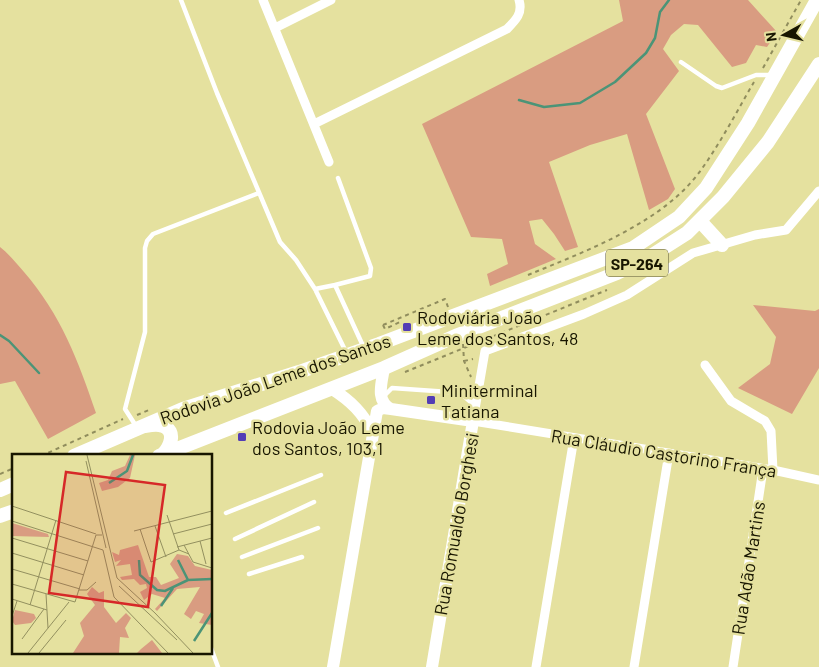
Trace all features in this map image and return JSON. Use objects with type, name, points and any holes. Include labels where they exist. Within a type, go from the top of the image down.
[{"type":"main road","name":"Rodovia João Leme dos Santos","points":[[78,454],[133,423],[365,349],[633,248],[659,232],[679,217],[706,188],[748,123],[812,2]]},
{"type":"main road","name":"Rodovia João Leme dos Santos","points":[[164,454],[384,368],[458,335],[618,272],[656,253],[688,233],[723,197],[768,142],[819,64]]},
{"type":"main road","points":[[700,221],[722,245]]},
{"type":"main road","points":[[133,423],[163,426],[169,430],[172,439],[171,446],[162,454]]},
{"type":"main road","points":[[0,490],[12,485]]},
{"type":"main road","points":[[0,516],[12,512]]},
{"type":"street","points":[[263,0],[329,162]]},
{"type":"street","points":[[274,28],[330,0]]},
{"type":"street","points":[[314,124],[507,29],[518,18],[521,6],[519,0]]},
{"type":"street","points":[[722,245],[755,235],[786,230],[819,191]]},
{"type":"street","name":"Rua Romualdo Borghesi","points":[[432,667],[485,351],[584,314],[627,295],[693,253],[722,245]]},
{"type":"street","points":[[705,365],[731,401],[765,421],[771,431],[773,470]]},
{"type":"street","points":[[333,667],[380,401],[384,368]]},
{"type":"street","points":[[332,389],[356,406],[366,419],[373,433]]},
{"type":"street","name":"Rua Cláudio Castorino França","points":[[380,401],[391,409],[773,470],[819,480]]},
{"type":"street","points":[[536,667],[574,438]]},
{"type":"street","points":[[634,667],[669,453]]},
{"type":"street","name":"Rua Adão Martins","points":[[733,667],[763,469]]},
{"type":"lane","points":[[180,0],[280,242],[296,260],[315,289],[348,355]]},
{"type":"lane","points":[[681,62],[716,86],[722,88],[759,75],[775,74]]},
{"type":"lane","points":[[315,289],[370,276],[372,273],[338,178]]},
{"type":"lane","points":[[133,423],[125,408],[145,332],[145,248],[147,241],[153,234],[259,193]]},
{"type":"lane","points":[[335,285],[365,349]]},
{"type":"lane","points":[[380,401],[392,388],[399,387],[449,392],[465,397],[476,406]]},
{"type":"lane","points":[[226,513],[321,475]]},
{"type":"lane","points":[[235,539],[314,502]]},
{"type":"lane","points":[[242,557],[318,528]]},
{"type":"lane","points":[[249,574],[302,557]]},
{"type":"lane","points":[[212,651],[218,667]]},
{"type":"path","points":[[522,277],[617,236],[674,200],[700,170],[759,75],[812,2]]},
{"type":"path","points":[[446,309],[455,305]]},
{"type":"path","points":[[384,325],[385,329],[400,322]]},
{"type":"path","points":[[471,382],[472,376],[464,361],[473,359]]},
{"type":"path","points":[[45,454],[114,422],[133,423],[157,408]]},
{"type":"path","points":[[0,474],[12,469]]},
{"type":"shaded area","points":[[619,0],[748,0],[777,32],[767,47],[756,45],[746,63],[732,67],[698,25],[684,24],[671,35],[663,49],[679,71],[646,114],[675,189],[668,199],[649,210],[627,134],[590,145],[549,162],[578,247],[565,251],[542,219],[529,221],[535,244],[556,259],[490,286],[487,274],[508,264],[502,239],[471,237],[422,124],[623,21]]},
{"type":"shaded area","points":[[0,247],[37,288],[58,322],[75,356],[96,413],[48,439],[15,381],[0,384]]},
{"type":"shaded area","points":[[753,305],[815,311],[819,309],[819,368],[792,414],[738,388],[770,364],[776,337]]},
{"type":"waterway","points":[[519,100],[544,107],[580,103],[615,82],[646,53],[655,38],[660,12],[669,0]]},
{"type":"waterway","points":[[0,335],[9,341],[39,373]]},
{"type":"place","name":"Rodoviária João Leme dos Santos, 48","points":[[407,327]]},
{"type":"place","name":"Miniterminal Tatiana","points":[[431,400]]},
{"type":"place","name":"Rodovia João Leme dos Santos, 103,1","points":[[242,437]]}]
